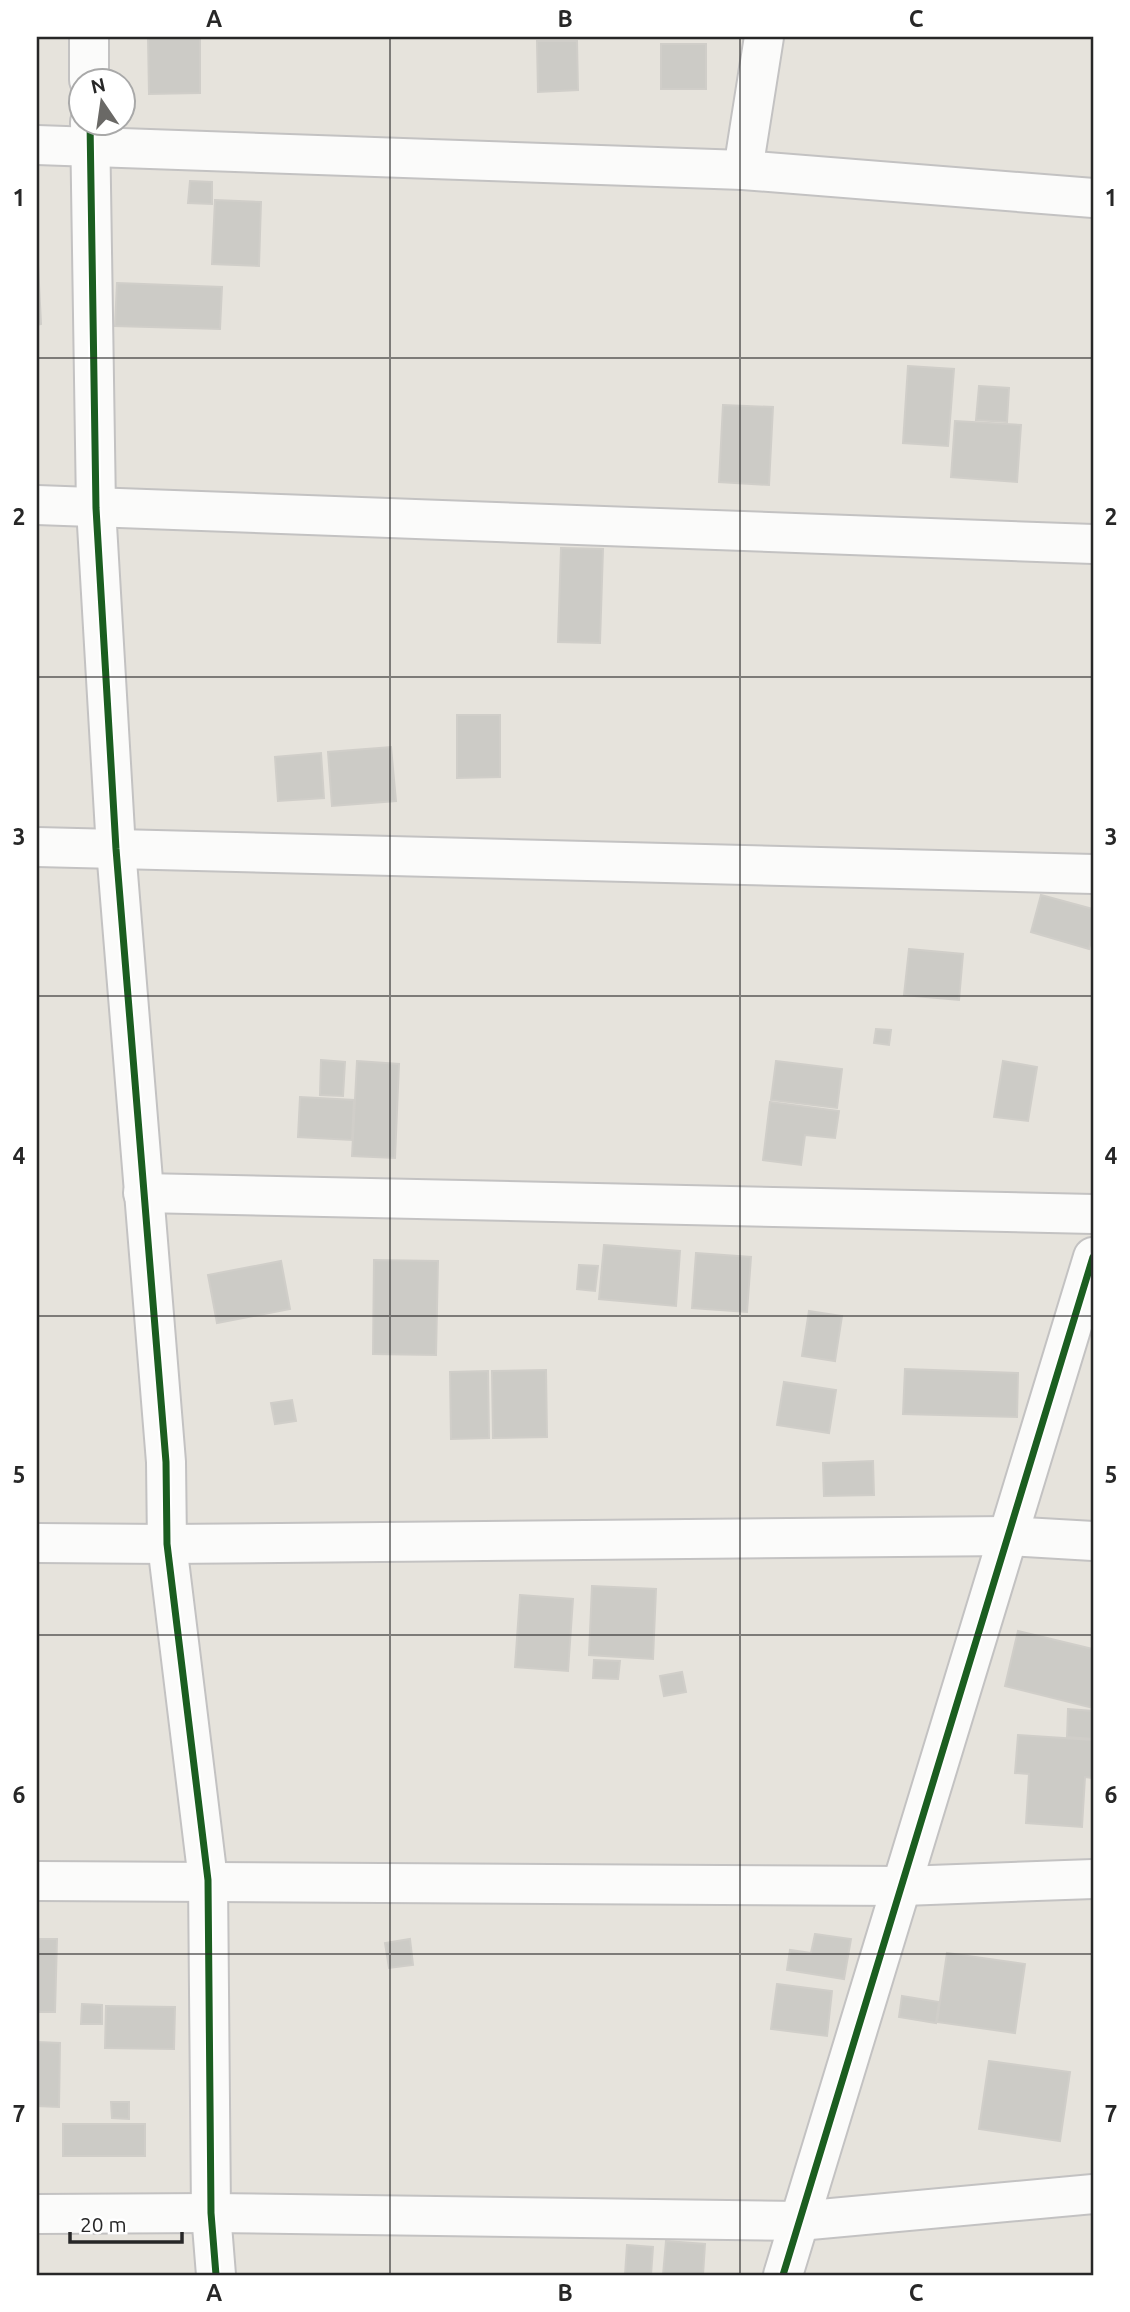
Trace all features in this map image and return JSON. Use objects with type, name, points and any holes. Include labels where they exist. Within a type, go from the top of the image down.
[{"type":"street","points":[[89,37],[89,66]]},
{"type":"street","points":[[743,170],[764,37]]},
{"type":"street","points":[[37,145],[80,136]]},
{"type":"street","points":[[90,136],[96,508],[116,849],[166,1462],[167,1544],[208,1880],[211,2213],[216,2275]]},
{"type":"street","points":[[126,136],[743,170],[1093,198]]},
{"type":"street","points":[[37,505],[1093,544]]},
{"type":"street","points":[[37,847],[1093,874]]},
{"type":"street","points":[[143,1193],[1093,1214]]},
{"type":"street","points":[[783,2275],[1093,1257]]},
{"type":"street","points":[[37,1543],[1008,1536],[1093,1541]]},
{"type":"street","points":[[37,1881],[903,1886],[1093,1879]]},
{"type":"street","points":[[37,2214],[211,2213],[799,2221],[1093,2194]]},
{"type":"building","points":[[148,37],[200,37],[200,93],[149,94]]},
{"type":"building","points":[[537,41],[577,41],[578,90],[538,92]]},
{"type":"building","points":[[661,44],[706,44],[706,89],[661,89]]},
{"type":"building","points":[[190,181],[212,182],[212,204],[188,203]]},
{"type":"building","points":[[215,200],[261,202],[259,266],[212,264]]},
{"type":"building","points":[[37,244],[41,324],[37,325]]},
{"type":"building","points":[[117,283],[222,287],[220,329],[115,326]]},
{"type":"building","points":[[908,366],[954,369],[948,446],[903,443]]},
{"type":"building","points":[[979,386],[1009,388],[1007,422],[976,420]]},
{"type":"building","points":[[723,405],[773,407],[769,485],[719,482]]},
{"type":"building","points":[[955,421],[1021,425],[1017,482],[951,477]]},
{"type":"building","points":[[561,548],[603,549],[600,643],[558,642]]},
{"type":"building","points":[[457,715],[500,715],[500,777],[457,778]]},
{"type":"building","points":[[391,747],[396,801],[332,806],[328,752]]},
{"type":"building","points":[[321,753],[324,798],[278,801],[275,757]]},
{"type":"building","points":[[1041,895],[1093,909],[1093,933],[1089,949],[1031,932]]},
{"type":"building","points":[[909,949],[963,954],[959,1000],[904,995]]},
{"type":"building","points":[[876,1029],[891,1030],[889,1045],[874,1043]]},
{"type":"building","points":[[321,1060],[345,1062],[343,1096],[320,1095]]},
{"type":"building","points":[[357,1061],[399,1064],[395,1158],[352,1156]]},
{"type":"building","points":[[776,1061],[842,1069],[837,1108],[771,1100]]},
{"type":"building","points":[[1003,1061],[1037,1067],[1028,1121],[994,1117]]},
{"type":"building","points":[[300,1097],[354,1100],[352,1140],[298,1137]]},
{"type":"building","points":[[770,1102],[839,1111],[835,1138],[805,1135],[801,1165],[763,1160]]},
{"type":"building","points":[[604,1245],[680,1251],[676,1306],[599,1299]]},
{"type":"building","points":[[696,1253],[751,1257],[747,1312],[692,1308]]},
{"type":"building","points":[[374,1260],[438,1261],[436,1355],[373,1354]]},
{"type":"building","points":[[281,1261],[290,1309],[217,1323],[208,1275]]},
{"type":"building","points":[[579,1265],[598,1266],[595,1291],[577,1289]]},
{"type":"building","points":[[809,1311],[842,1316],[835,1361],[802,1356]]},
{"type":"building","points":[[905,1369],[1018,1373],[1017,1417],[903,1414]]},
{"type":"building","points":[[546,1370],[547,1437],[493,1438],[492,1371]]},
{"type":"building","points":[[488,1371],[489,1438],[451,1439],[450,1372]]},
{"type":"building","points":[[784,1382],[836,1390],[829,1433],[777,1425]]},
{"type":"building","points":[[292,1400],[296,1421],[275,1424],[271,1403]]},
{"type":"building","points":[[873,1461],[874,1495],[824,1496],[823,1463]]},
{"type":"building","points":[[592,1586],[656,1589],[653,1659],[589,1655]]},
{"type":"building","points":[[520,1595],[573,1599],[568,1671],[515,1667]]},
{"type":"building","points":[[1018,1631],[1093,1649],[1093,1708],[1005,1686]]},
{"type":"building","points":[[594,1660],[620,1661],[618,1679],[593,1678]]},
{"type":"building","points":[[682,1672],[686,1692],[664,1696],[660,1676]]},
{"type":"building","points":[[1068,1709],[1093,1711],[1093,1739],[1067,1737]]},
{"type":"building","points":[[1018,1735],[1093,1740],[1093,1778],[1085,1777],[1082,1827],[1026,1823],[1029,1774],[1015,1773]]},
{"type":"building","points":[[815,1934],[851,1939],[844,1979],[787,1970],[790,1950],[811,1953]]},
{"type":"building","points":[[37,1939],[57,1939],[55,2012],[37,2012]]},
{"type":"building","points":[[410,1939],[413,1965],[389,1968],[385,1943]]},
{"type":"building","points":[[947,1953],[1025,1964],[1015,2033],[937,2022]]},
{"type":"building","points":[[777,1984],[832,1991],[827,2036],[771,2029]]},
{"type":"building","points":[[902,1996],[939,2002],[936,2023],[899,2017]]},
{"type":"building","points":[[82,2004],[102,2005],[102,2024],[81,2024]]},
{"type":"building","points":[[106,2006],[175,2007],[174,2049],[105,2048]]},
{"type":"building","points":[[37,2042],[60,2043],[59,2107],[37,2106]]},
{"type":"building","points":[[989,2061],[1070,2072],[1060,2141],[979,2129]]},
{"type":"building","points":[[111,2102],[129,2102],[129,2119],[112,2118]]},
{"type":"building","points":[[63,2124],[145,2124],[145,2156],[63,2156]]},
{"type":"building","points":[[666,2241],[705,2244],[703,2275],[663,2275]]},
{"type":"building","points":[[627,2245],[653,2247],[651,2275],[625,2275]]},
{"type":"cycle path","points":[[90,136],[96,508],[116,849],[166,1462],[167,1544],[208,1880],[211,2213],[216,2275]]},
{"type":"cycle path","points":[[783,2275],[1093,1257]]}]
